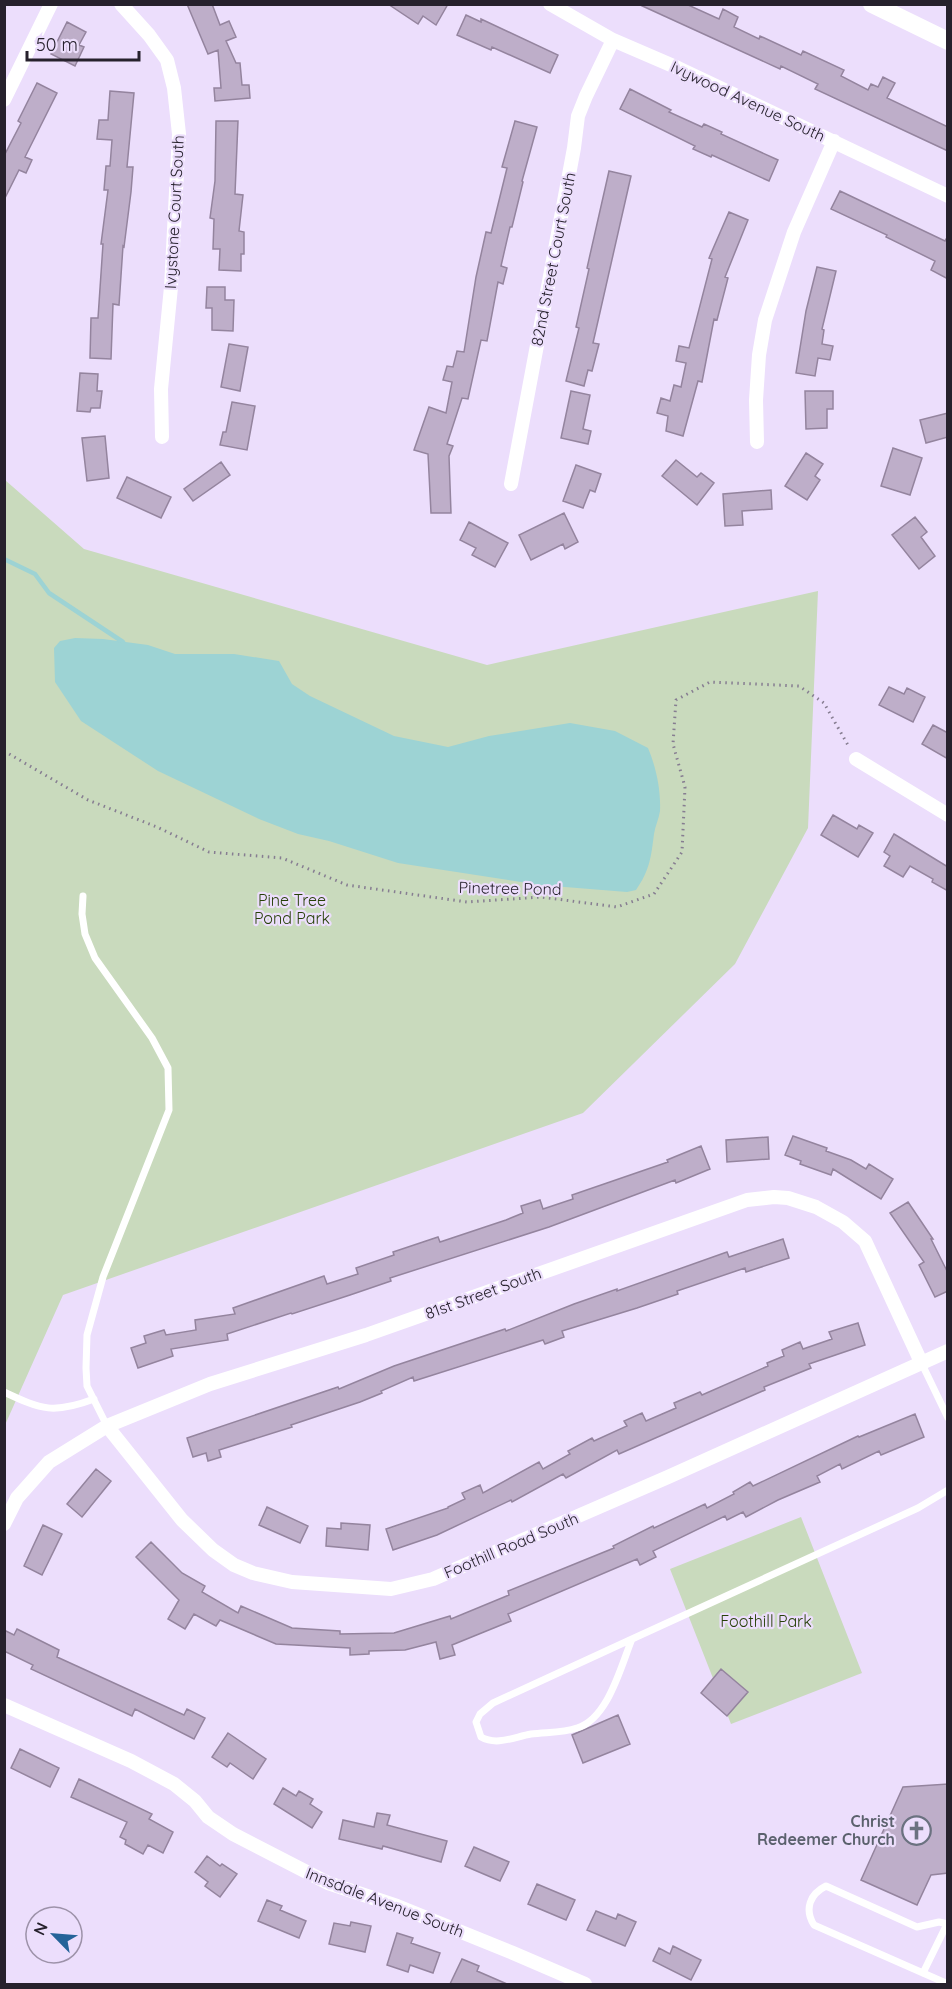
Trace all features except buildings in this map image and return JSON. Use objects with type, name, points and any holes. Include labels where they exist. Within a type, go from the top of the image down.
[{"type":"main road","points":[[872,4],[948,41]]},
{"type":"street","points":[[4,100],[51,4]]},
{"type":"street","name":"Ivystone Court South","points":[[121,4],[149,35],[167,60],[174,88],[179,134],[171,287],[161,389],[162,437]]},
{"type":"street","name":"Ivywood Avenue South","points":[[550,4],[613,40],[678,68],[948,196]]},
{"type":"street","name":"82nd Street Court South","points":[[511,484],[578,116],[613,40]]},
{"type":"street","points":[[757,442],[756,400],[759,355],[765,320],[794,232],[834,141]]},
{"type":"street","points":[[856,759],[948,814]]},
{"type":"street","name":"81st Street South","points":[[4,1524],[17,1498],[49,1462],[107,1426],[210,1384],[366,1335],[747,1200],[788,1198],[816,1208],[843,1222],[866,1241],[921,1362]]},
{"type":"street","name":"Foothill Road South","points":[[107,1426],[182,1520],[213,1551],[234,1565],[253,1573],[292,1582],[391,1589],[433,1579],[948,1350]]},
{"type":"street","name":"Innsdale Avenue South","points":[[4,1705],[131,1761],[174,1784],[195,1801],[208,1817],[233,1834],[328,1883],[397,1906],[585,1984]]},
{"type":"lane","points":[[83,896],[82,914],[85,934],[95,958],[152,1038],[168,1068],[169,1110],[103,1277],[87,1335],[87,1386],[107,1426]]},
{"type":"lane","points":[[921,1362],[948,1418]]},
{"type":"lane","points":[[4,1392],[49,1409],[72,1407],[94,1399]]},
{"type":"lane","points":[[632,1639],[611,1694],[591,1720],[578,1728],[531,1734],[494,1742],[481,1737],[476,1722],[480,1714],[493,1703],[632,1639],[918,1508],[948,1490]]},
{"type":"lane","points":[[923,1973],[947,1924],[939,1922],[917,1927],[826,1886],[817,1891],[808,1907],[809,1917],[814,1925],[923,1973],[948,1984]]},
{"type":"path","name":"Pinetree Pond","points":[[4,751],[88,800],[157,827],[209,852],[282,858],[347,885],[467,902],[541,897],[617,907],[654,894],[682,852],[685,786],[673,744],[676,700],[710,682],[799,686],[824,703],[856,759]]},
{"type":"green space","name":"Pine Tree Pond Park","points":[[5,480],[84,549],[487,665],[818,591],[808,828],[735,964],[583,1113],[63,1295],[5,1425]]},
{"type":"green space","name":"Foothill Park","points":[[801,1517],[862,1673],[731,1724],[670,1569]]},
{"type":"shaded area","points":[[75,638],[148,645],[175,654],[234,654],[279,661],[292,684],[310,696],[394,736],[448,747],[489,736],[570,723],[615,731],[648,748],[656,771],[660,811],[647,870],[636,890],[627,892],[540,885],[398,863],[329,841],[298,834],[259,819],[158,771],[81,721],[55,682],[54,648],[60,641]]},
{"type":"waterway","points":[[4,559],[35,574],[49,593],[123,642]]},
{"type":"place","name":"Christ Redeemer Church","points":[[916,1830]]}]
